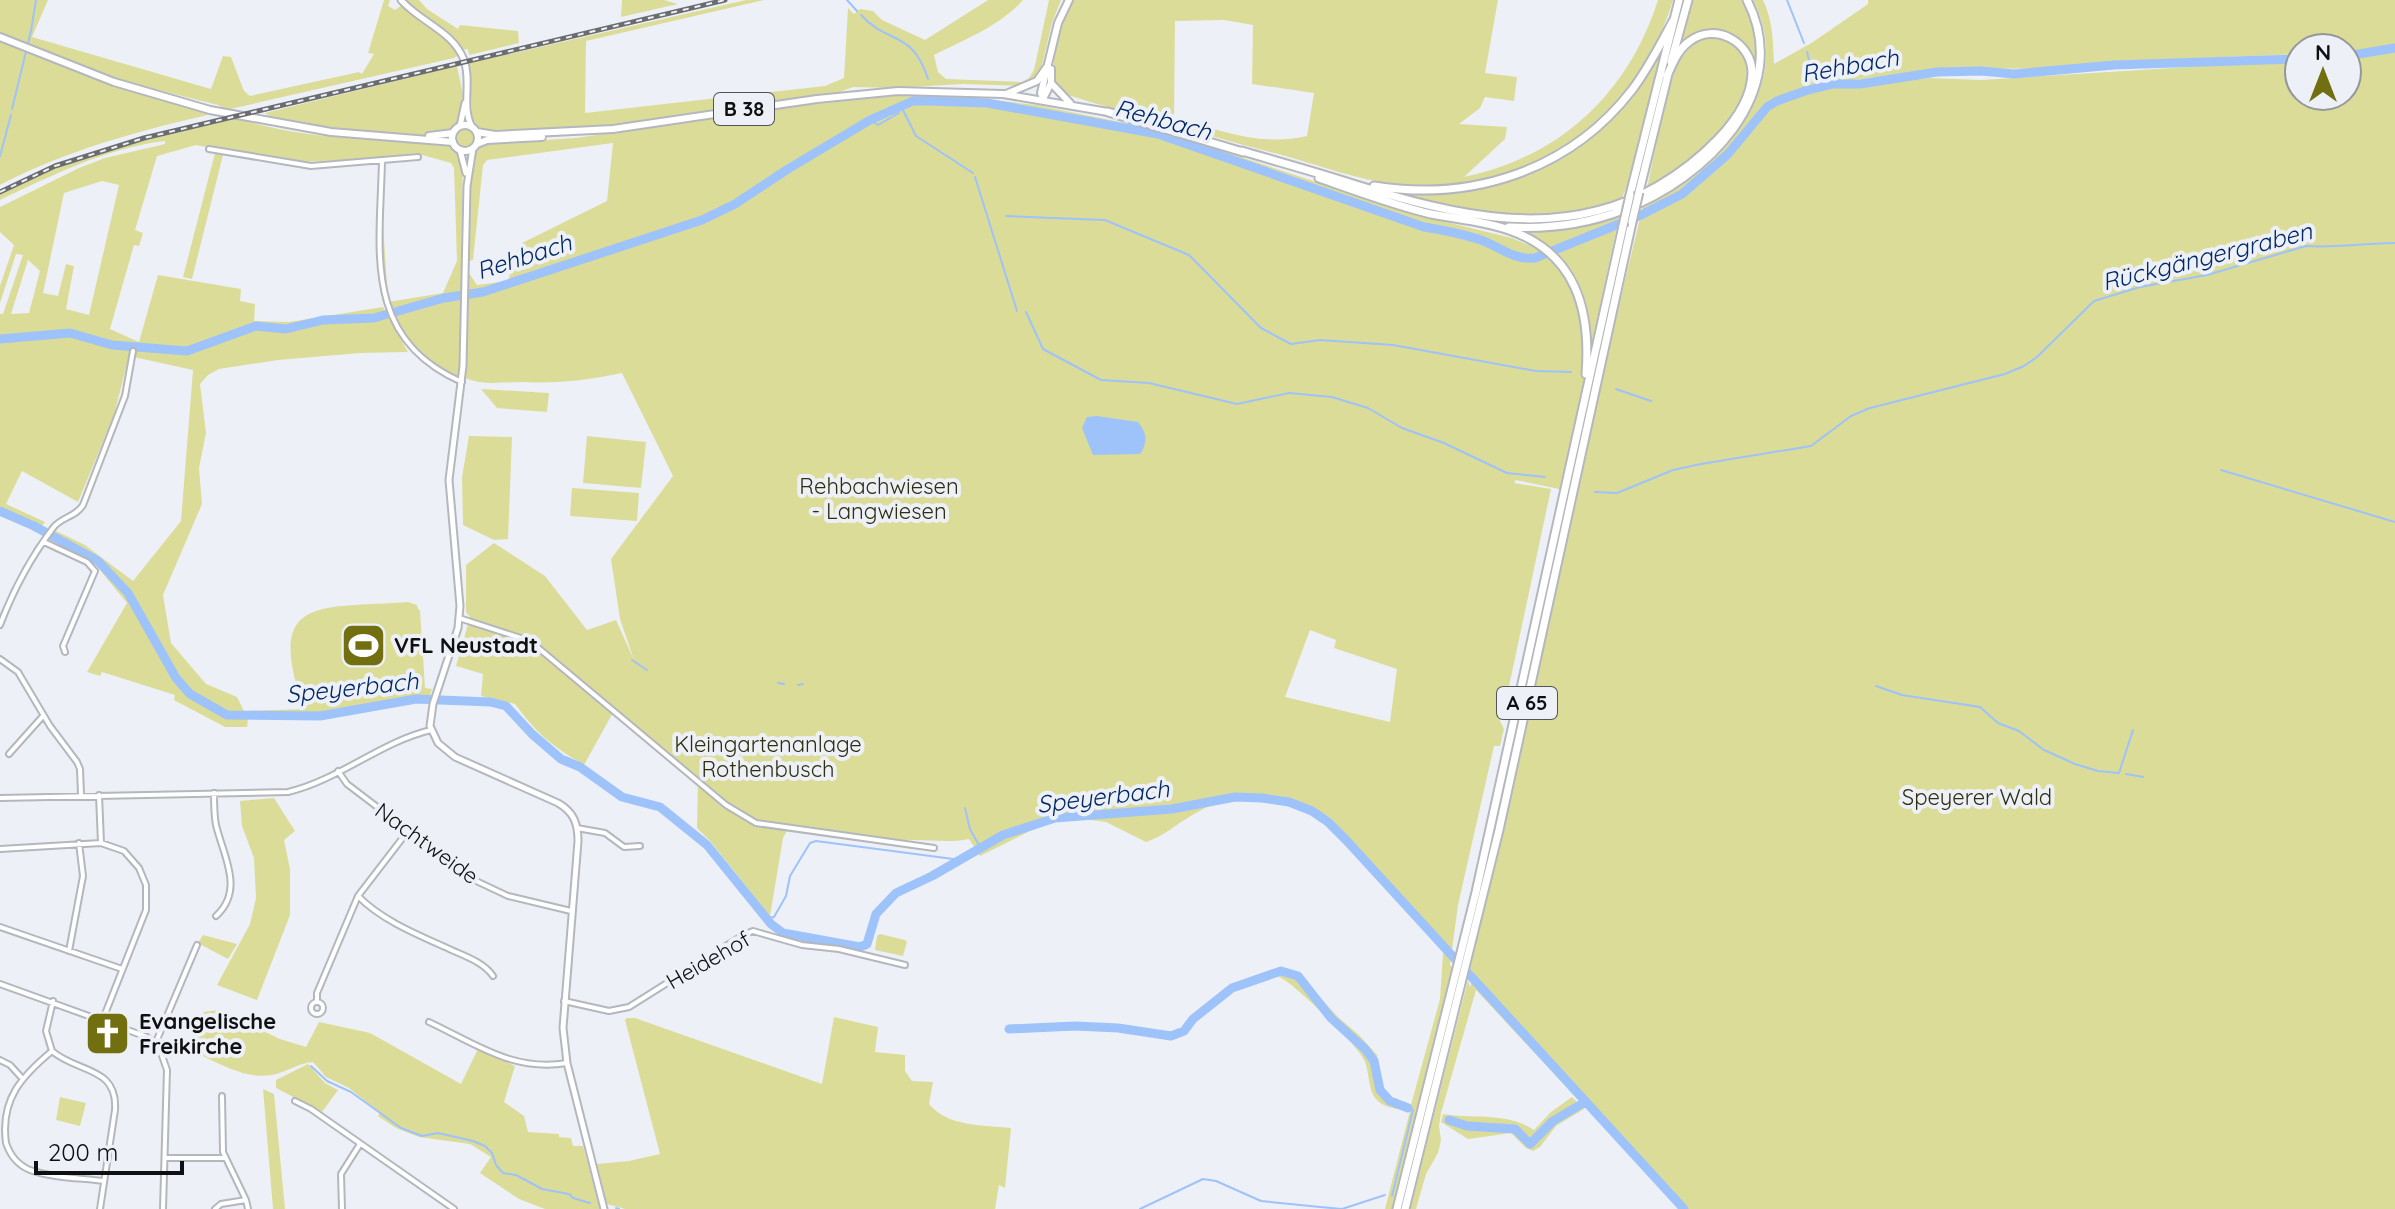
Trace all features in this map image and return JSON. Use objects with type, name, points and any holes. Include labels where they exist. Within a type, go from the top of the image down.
[{"type":"highway","name":"A 65","points":[[1584,424],[1585,400],[1623,226],[1679,0]]},
{"type":"highway","name":"A 65","points":[[1397,1209],[1460,958],[1639,192],[1688,0]]},
{"type":"highway","points":[[1491,225],[1545,227],[1604,217],[1656,195],[1709,157],[1735,126],[1756,84],[1760,67],[1760,40],[1747,0]]},
{"type":"highway","points":[[1348,182],[1402,190],[1456,190],[1495,182],[1540,165],[1585,137],[1615,110],[1640,79],[1673,21]]},
{"type":"highway","points":[[1348,182],[1420,204],[1486,218],[1556,219],[1609,208],[1668,180],[1712,146],[1740,108],[1750,83],[1751,68],[1747,54],[1737,42],[1724,35],[1709,34],[1694,38],[1684,46],[1667,76]]},
{"type":"highway","name":"B 38","points":[[1108,112],[1348,182]]},
{"type":"highway","points":[[1242,151],[1415,210],[1515,232],[1544,249],[1574,285],[1585,317],[1588,343],[1585,400]]},
{"type":"highway","name":"A 65","points":[[1405,1209],[1464,979],[1580,439]]},
{"type":"main road","points":[[1043,99],[1041,93],[1058,23],[1069,0]]},
{"type":"main road","points":[[0,37],[114,82],[210,110],[331,132],[453,142]]},
{"type":"main road","points":[[1043,99],[1051,83],[1050,62]]},
{"type":"main road","name":"B 38","points":[[1003,94],[1037,81],[1050,62]]},
{"type":"main road","points":[[1051,83],[1071,104]]},
{"type":"main road","name":"B 38","points":[[475,146],[487,140],[590,132],[860,94],[945,91],[1003,94],[1108,112]]},
{"type":"main road","points":[[410,137],[453,133],[460,126],[474,130],[475,146],[460,150],[453,142],[453,133]]},
{"type":"main road","name":"B 38","points":[[474,130],[495,135],[590,132]]},
{"type":"street","points":[[401,0],[415,15],[456,46],[466,66],[468,117],[474,130]]},
{"type":"street","points":[[460,126],[467,86]]},
{"type":"street","points":[[467,186],[475,146]]},
{"type":"street","points":[[209,149],[311,166],[418,157]]},
{"type":"street","points":[[460,150],[467,186],[462,382],[449,480],[460,583],[459,618],[433,704],[431,730],[438,743],[455,757],[564,806],[573,816],[577,828],[564,1001],[567,1063],[603,1206]]},
{"type":"street","points":[[382,161],[380,245],[388,310],[416,352],[462,382]]},
{"type":"street","points":[[0,625],[23,574],[53,528],[77,513],[83,505],[123,403],[133,351]]},
{"type":"street","points":[[46,539],[87,562],[95,571],[63,646],[65,652]]},
{"type":"street","points":[[459,618],[530,641],[726,805],[756,823],[934,848]]},
{"type":"street","points":[[0,659],[18,672],[43,716],[79,766],[81,795]]},
{"type":"street","points":[[9,754],[43,716]]},
{"type":"street","points":[[0,798],[288,792],[302,789],[398,740],[431,730]]},
{"type":"street","name":"Nachtweide","points":[[338,771],[347,784],[465,874],[508,896],[571,911]]},
{"type":"street","points":[[214,793],[216,824],[231,878],[226,903],[216,916]]},
{"type":"street","points":[[99,795],[101,843]]},
{"type":"street","points":[[577,828],[605,833],[624,847],[640,846]]},
{"type":"street","points":[[317,1002],[317,993],[358,896],[408,831]]},
{"type":"street","points":[[69,951],[83,876],[79,843]]},
{"type":"street","points":[[0,849],[101,843],[114,846],[128,855],[139,868],[146,885],[146,910],[103,1020]]},
{"type":"street","points":[[358,896],[407,929],[480,964],[493,976]]},
{"type":"street","points":[[0,927],[122,969]]},
{"type":"street","name":"Heidehof","points":[[564,1001],[609,1011],[629,1007],[753,931],[802,945],[839,949],[905,965]]},
{"type":"street","points":[[156,1042],[197,945]]},
{"type":"street","points":[[0,984],[53,1001],[156,1042],[165,1058],[167,1070],[163,1209]]},
{"type":"street","points":[[53,1001],[46,1031],[52,1051],[104,1078],[114,1094],[114,1116],[100,1209]]},
{"type":"street","points":[[429,1022],[519,1063],[537,1066],[567,1063]]},
{"type":"street","points":[[52,1051],[21,1077],[8,1094],[1,1110],[6,1143],[20,1164],[34,1171],[104,1181]]},
{"type":"street","points":[[0,1060],[10,1065],[21,1077]]},
{"type":"street","points":[[222,1096],[225,1158],[248,1209]]},
{"type":"street","points":[[295,1101],[454,1209]]},
{"type":"street","points":[[342,1209],[341,1174],[360,1144]]},
{"type":"street","points":[[166,1158],[225,1158]]},
{"type":"street","points":[[215,1209],[221,1204],[246,1200]]},
{"type":"green space","points":[[0,0],[48,0],[32,37],[211,89],[223,56],[231,57],[244,91],[250,96],[359,72],[362,74],[374,54],[368,53],[384,0],[390,0],[388,6],[395,10],[402,5],[447,40],[459,55],[226,110],[218,105],[118,80],[0,33]]},
{"type":"green space","points":[[404,0],[419,0],[427,9],[458,29],[460,25],[518,31],[519,43],[469,55],[468,49],[462,50],[450,35]]},
{"type":"green space","points":[[622,0],[664,0],[678,4],[621,17]]},
{"type":"green space","points":[[746,0],[764,0],[586,41],[585,113],[825,86],[844,78],[848,8],[854,14],[860,9],[873,11],[882,20],[925,40],[988,0],[1023,0],[993,25],[934,55],[938,72],[946,79],[1022,82],[1034,70],[1049,0],[1061,0],[1041,70],[1035,80],[1022,86],[853,87],[837,93],[588,129],[481,133],[472,124],[470,63]]},
{"type":"green space","points":[[1073,0],[1498,0],[1485,73],[1517,77],[1514,101],[1485,97],[1480,108],[1459,124],[1507,127],[1505,139],[1464,177],[1499,168],[1531,154],[1560,137],[1586,116],[1609,92],[1629,64],[1658,0],[1673,0],[1657,41],[1635,78],[1607,111],[1575,139],[1538,161],[1499,176],[1456,185],[1412,186],[1358,177],[1065,94],[1055,84],[1054,63],[1056,40]],"holes":[[[1224,20],[1253,25],[1252,84],[1314,93],[1307,136],[1273,140],[1256,138],[1174,117],[1175,21]]]},
{"type":"green space","points":[[1692,0],[1744,0],[1755,36],[1755,74],[1745,48],[1726,32],[1703,33],[1679,50]]},
{"type":"green space","points":[[1753,0],[1763,0],[1769,16],[1774,64],[1813,42],[1868,4],[1868,0],[2395,0],[2395,1209],[1680,1209],[1476,990],[1441,1113],[1438,1153],[1426,1174],[1416,1209],[1410,1209],[1468,980],[1470,987],[1474,973],[1470,969],[1578,493],[1516,480],[1514,483],[1551,489],[1508,691],[1498,703],[1504,729],[1500,746],[1494,746],[1458,905],[1450,965],[1452,967],[1454,964],[1392,1209],[1385,1209],[1410,1111],[1387,1106],[1376,1099],[1365,1062],[1358,1050],[1310,1001],[1279,977],[1281,968],[1299,975],[1377,1055],[1382,1087],[1392,1097],[1411,1105],[1440,999],[1443,954],[1447,947],[1330,818],[1320,812],[1271,796],[1246,794],[1205,808],[1146,842],[1106,822],[1060,816],[980,856],[969,839],[899,841],[789,827],[783,838],[770,916],[697,828],[698,778],[615,709],[584,765],[546,739],[515,704],[481,696],[483,674],[456,666],[470,617],[466,612],[466,565],[494,543],[545,576],[587,630],[616,620],[634,660],[620,619],[611,559],[673,476],[622,373],[548,382],[485,383],[464,378],[424,354],[403,330],[388,303],[383,303],[378,264],[383,223],[388,302],[443,293],[457,261],[454,168],[451,163],[415,153],[383,158],[301,162],[224,151],[192,279],[183,277],[216,149],[196,145],[157,156],[135,230],[143,233],[139,246],[134,245],[110,329],[139,342],[158,275],[241,289],[240,301],[255,304],[254,321],[289,322],[383,307],[408,352],[278,360],[219,369],[200,384],[206,433],[199,468],[202,504],[163,595],[171,643],[206,684],[237,697],[244,711],[304,709],[293,671],[291,644],[296,626],[308,615],[326,608],[349,605],[408,602],[417,605],[420,610],[425,688],[432,689],[428,702],[417,701],[319,718],[248,719],[247,727],[225,727],[174,700],[175,695],[102,672],[100,676],[87,672],[127,603],[95,561],[51,538],[56,531],[85,545],[133,581],[181,521],[193,370],[129,356],[114,415],[78,502],[22,471],[6,504],[45,522],[38,532],[0,516],[0,314],[3,314],[23,255],[16,254],[0,303],[0,286],[14,245],[0,232],[0,207],[79,168],[105,158],[165,144],[165,141],[101,156],[0,200],[0,194],[56,167],[116,147],[239,118],[313,134],[446,144],[461,155],[463,162],[461,261],[477,285],[508,281],[522,243],[607,201],[613,143],[487,160],[483,165],[473,260],[468,261],[473,152],[482,144],[576,138],[770,109],[901,95],[939,94],[1037,105],[1159,130],[1413,214],[1512,238],[1540,250],[1566,278],[1584,324],[1590,324],[1576,286],[1530,236],[1531,233],[1594,224],[1619,217],[1596,325],[1613,330],[1643,206],[1699,172],[1723,149],[1743,123],[1758,95],[1765,64],[1764,32]],"holes":[[[2283,32],[2363,32],[2363,112],[2283,112],[2283,61],[1981,80],[1930,78],[1817,85],[1934,69],[2051,68],[2112,62],[2283,55]],[[102,181],[119,185],[89,315],[66,309],[74,266],[66,264],[58,296],[43,293],[64,193]],[[28,260],[40,271],[29,313],[11,314]],[[1310,630],[1336,640],[1334,648],[1397,669],[1390,722],[1285,697]]]},
{"type":"green space","points":[[1718,36],[1736,46],[1746,60],[1747,76],[1743,93],[1723,128],[1698,155],[1647,189],[1667,96],[1679,61],[1692,44]]},
{"type":"green space","points":[[0,40],[111,84],[212,114],[103,143],[0,185]]},
{"type":"green space","points":[[1661,51],[1630,180],[1620,202],[1554,216],[1483,215],[1388,192],[1477,189],[1521,177],[1562,158],[1614,116]]},
{"type":"green space","points":[[457,66],[463,113],[457,126],[443,134],[404,135],[321,128],[276,119],[265,113]]},
{"type":"green space","points":[[461,129],[469,129],[474,138],[472,145],[461,147],[456,142],[456,134]]},
{"type":"green space","points":[[481,389],[549,393],[547,412],[497,408]]},
{"type":"green space","points":[[469,436],[512,437],[508,539],[494,540],[463,525],[462,477]]},
{"type":"green space","points":[[587,436],[646,442],[641,488],[583,483]]},
{"type":"green space","points":[[572,488],[639,493],[637,521],[570,516]]},
{"type":"green space","points":[[274,798],[295,831],[284,840],[290,869],[290,915],[257,1000],[217,985],[250,924],[256,898],[254,858],[242,826],[240,801]]},
{"type":"green space","points":[[880,934],[905,940],[903,956],[875,950]]},
{"type":"green space","points":[[203,935],[237,944],[228,959],[198,943]]},
{"type":"green space","points":[[218,1010],[280,1039],[306,1047],[319,1022],[370,1033],[461,1084],[478,1049],[515,1066],[504,1102],[524,1116],[528,1132],[559,1134],[559,1137],[571,1138],[573,1146],[583,1146],[600,1209],[545,1209],[519,1199],[480,1173],[491,1157],[470,1144],[419,1137],[396,1128],[378,1116],[380,1113],[349,1088],[326,1077],[313,1062],[276,1074],[250,1075],[188,1049],[204,1012]]},
{"type":"green space","points":[[834,1017],[878,1027],[875,1052],[905,1055],[905,1071],[912,1081],[933,1082],[929,1104],[937,1112],[967,1124],[1011,1128],[1005,1188],[999,1185],[995,1209],[625,1209],[607,1204],[597,1164],[660,1154],[625,1020],[627,1018],[635,1018],[822,1084]]},
{"type":"green space","points":[[308,1064],[325,1083],[338,1090],[322,1112],[276,1088],[276,1080]]},
{"type":"green space","points":[[263,1089],[274,1094],[285,1209],[273,1209]]},
{"type":"green space","points":[[60,1097],[86,1103],[80,1126],[56,1120]]},
{"type":"green space","points":[[1572,1097],[1584,1109],[1556,1126],[1540,1147],[1533,1151],[1511,1133],[1468,1139],[1441,1122],[1443,1114],[1490,1117],[1524,1124],[1534,1130],[1551,1112]]},
{"type":"water","points":[[1087,417],[1138,422],[1145,438],[1140,454],[1093,455],[1082,428]]},
{"type":"waterway","points":[[12,109],[36,0]]},
{"type":"waterway","points":[[847,0],[857,11]]},
{"type":"waterway","points":[[1787,0],[1804,43]]},
{"type":"waterway","points":[[861,15],[915,52],[928,79]]},
{"type":"waterway","name":"Rehbach","points":[[2363,53],[2395,48]]},
{"type":"waterway","points":[[1807,52],[1816,88]]},
{"type":"waterway","name":"Rehbach","points":[[0,339],[70,333],[112,345],[187,351],[256,326],[286,329],[323,320],[374,318],[444,298],[483,292],[702,220],[735,204],[870,120],[913,101],[987,103],[1158,134],[1424,227],[1481,240],[1520,257],[1535,258],[1641,215],[1682,194],[1728,154],[1767,107],[1805,91],[1833,84],[1860,84],[1937,72],[2014,74],[2114,65],[2283,60]]},
{"type":"waterway","name":"Rehbach","points":[[930,95],[930,101]]},
{"type":"waterway","name":"Rückgängergraben","points":[[903,110],[916,136],[973,173]]},
{"type":"waterway","name":"Rückgängergraben","points":[[870,120],[878,125],[899,113]]},
{"type":"waterway","points":[[0,156],[11,115]]},
{"type":"waterway","name":"Rückgängergraben","points":[[975,177],[1017,311]]},
{"type":"waterway","points":[[1006,216],[1105,220],[1189,255],[1261,328],[1291,344],[1320,340],[1393,345],[1536,371],[1571,372]]},
{"type":"waterway","name":"Rückgängergraben","points":[[1595,492],[1617,493],[1673,470],[1811,446],[1851,416],[1870,408],[2005,374],[2037,357],[2094,301],[2140,287],[2207,275],[2306,246],[2395,243]]},
{"type":"waterway","name":"Rückgängergraben","points":[[1026,312],[1043,349],[1101,380],[1149,383],[1237,404],[1289,393],[1332,397],[1368,408],[1402,428],[1444,443],[1507,473],[1545,477]]},
{"type":"waterway","points":[[1616,389],[1651,401]]},
{"type":"waterway","points":[[2221,470],[2395,522]]},
{"type":"waterway","name":"Speyerbach","points":[[0,511],[98,561],[128,593],[176,678],[190,694],[227,715],[320,716],[416,699],[490,702],[506,706],[561,759],[580,767],[622,797],[660,807],[707,845],[771,924],[783,933],[860,947],[867,944],[876,914],[896,893],[1003,835],[1055,818],[1172,809],[1235,797],[1289,802],[1312,811],[1347,841],[1684,1209]]},
{"type":"waterway","points":[[632,660],[647,670]]},
{"type":"waterway","points":[[778,683],[784,684]]},
{"type":"waterway","points":[[798,685],[803,684]]},
{"type":"waterway","points":[[1876,686],[1902,695],[1980,707],[1998,723],[2019,731],[2044,750],[2098,771],[2119,773],[2133,730]]},
{"type":"waterway","points":[[2126,774],[2143,777]]},
{"type":"waterway","points":[[965,808],[970,829],[980,847]]},
{"type":"waterway","points":[[767,918],[774,917],[786,896],[790,876],[810,843],[816,841],[961,860]]},
{"type":"waterway","points":[[1009,1029],[1075,1026],[1118,1028],[1171,1036],[1184,1031],[1193,1019],[1232,988],[1281,971],[1298,976],[1331,1018],[1374,1061],[1380,1090],[1390,1101],[1408,1108]]},
{"type":"waterway","points":[[311,1066],[327,1081],[351,1092],[401,1128],[422,1136],[438,1133],[473,1141],[492,1153],[503,1173],[516,1175],[542,1189],[569,1194],[590,1203]]},
{"type":"waterway","points":[[1449,1120],[1467,1126],[1515,1129],[1530,1144],[1553,1121],[1585,1102]]},
{"type":"waterway","points":[[1392,1196],[1413,1110]]},
{"type":"waterway","points":[[1140,1209],[1203,1179],[1216,1181],[1261,1201],[1342,1209],[1385,1195]]},
{"type":"railway","points":[[0,192],[55,166],[144,138],[725,0]]},
{"type":"place","name":"VFL Neustadt","points":[[363,645]]},
{"type":"place","name":"Evangelische Freikirche","points":[[108,1034]]},
{"type":"park label","name":"Rehbachwiesen - Langwiesen","points":[[879,498]]},
{"type":"park label","name":"Kleingartenanlage Rothenbusch","points":[[768,756]]},
{"type":"park label","name":"Speyerer Wald","points":[[1977,797]]}]
